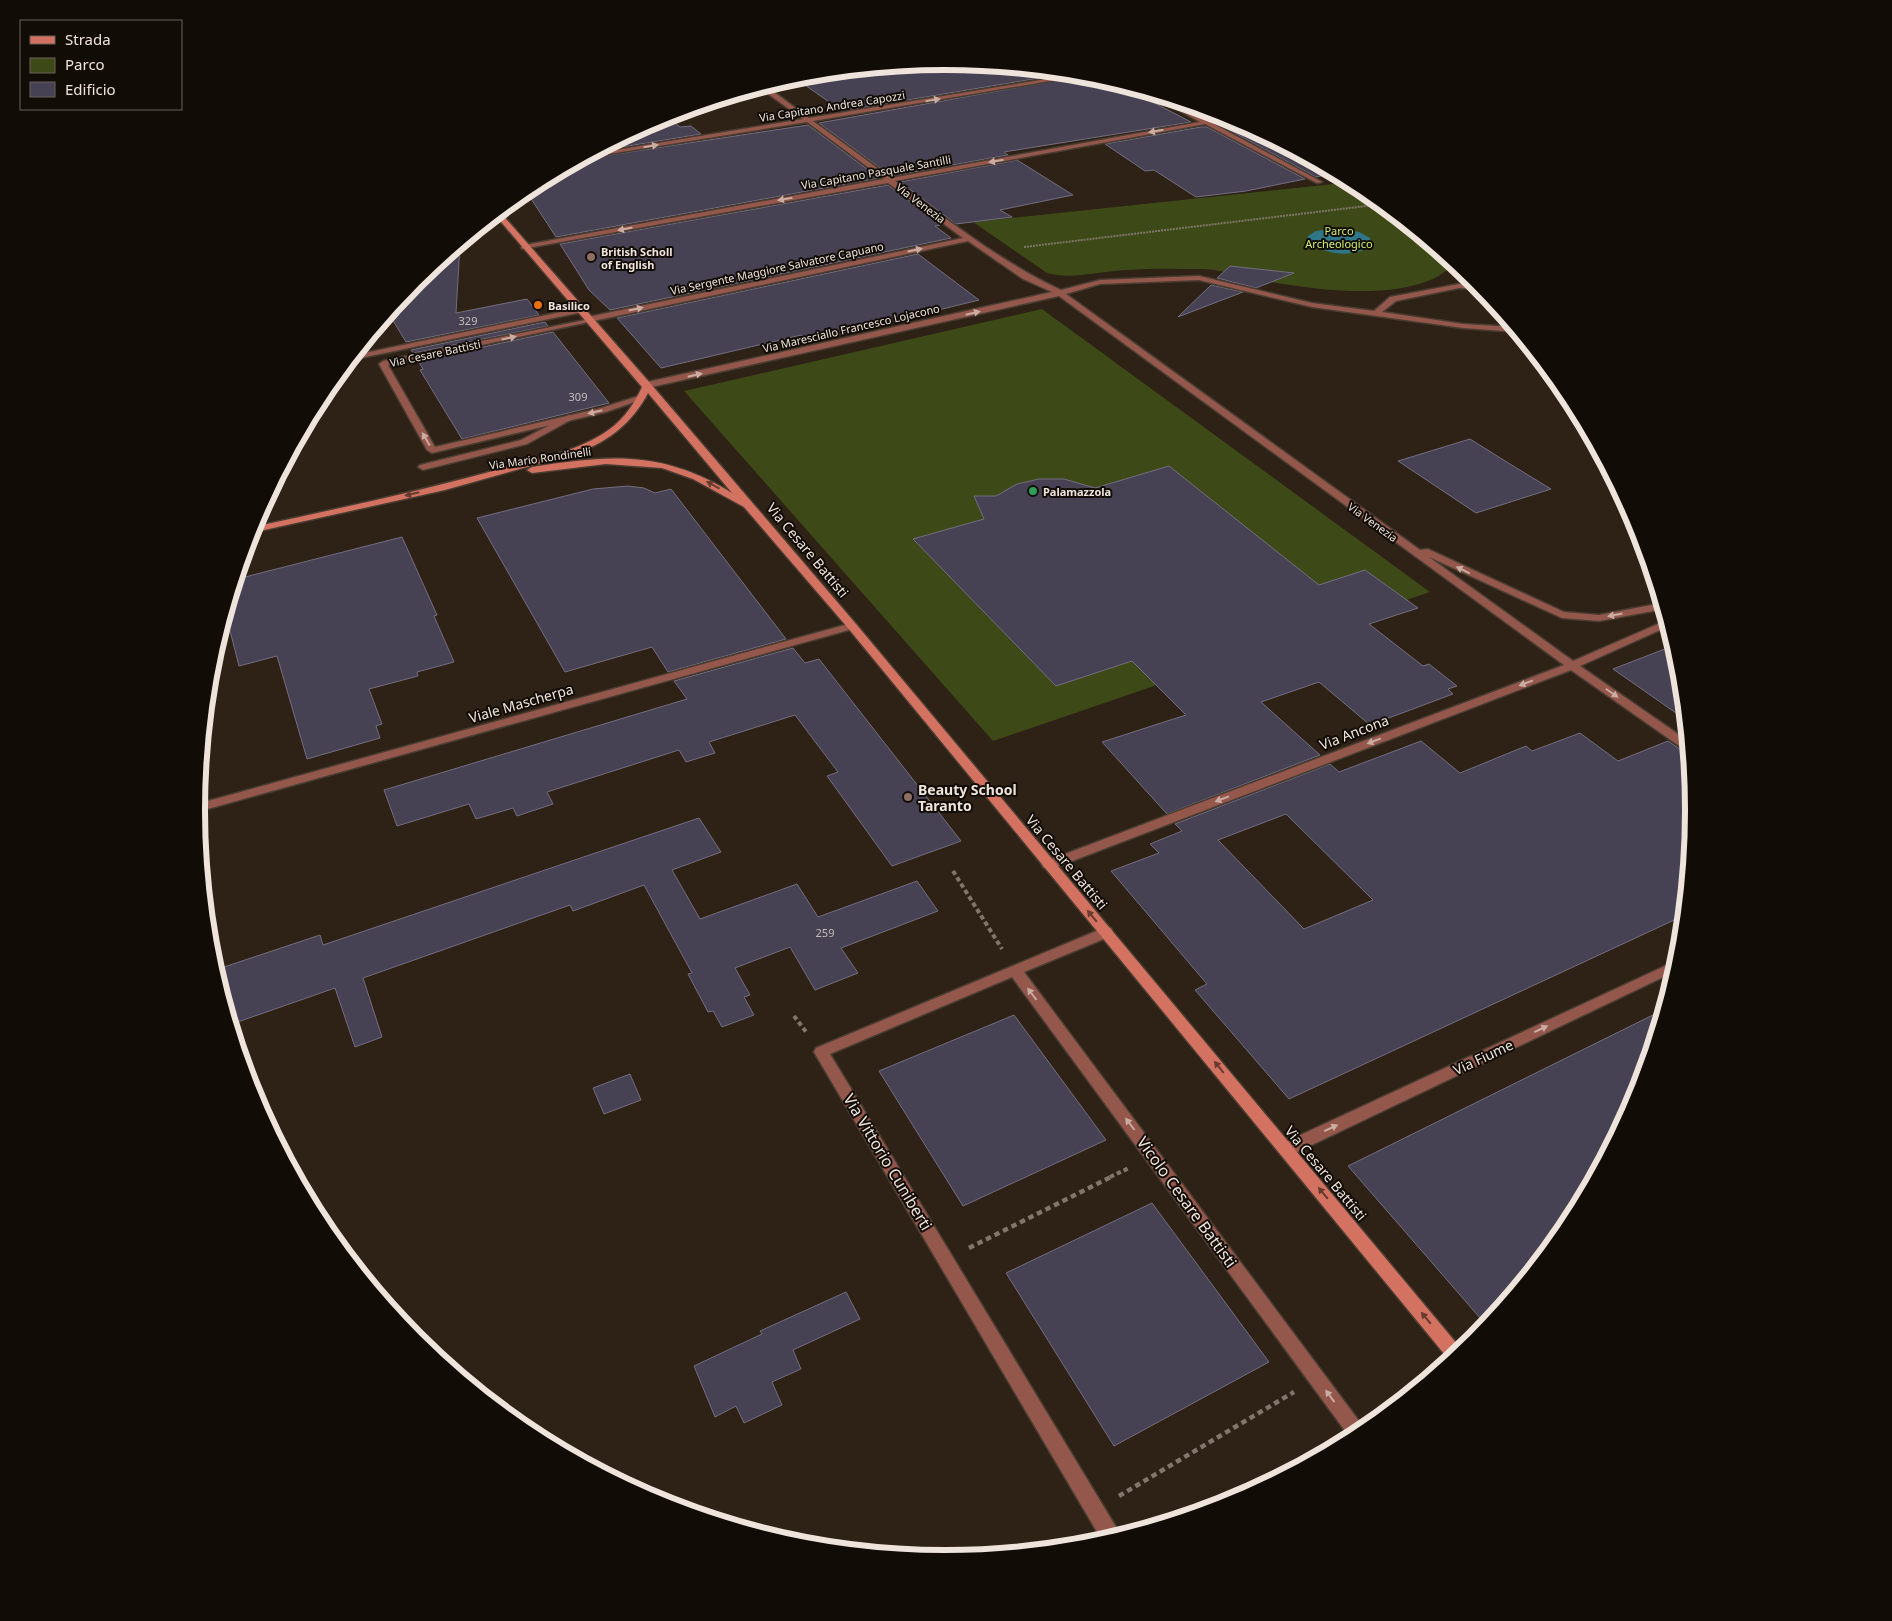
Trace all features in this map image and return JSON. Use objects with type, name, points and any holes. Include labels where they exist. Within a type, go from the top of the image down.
[{"type":"main road","name":"Via Cesare Battisti","points":[[502,218],[590,320],[644,392],[755,510],[1452,1350]]},
{"type":"main road","name":"Via Mario Rondinelli","points":[[262,528],[468,481],[556,456],[598,441],[622,425],[638,406],[644,392]]},
{"type":"main road","name":"Via Mario Rondinelli","points":[[468,481],[562,465],[610,461],[645,462],[679,470],[710,483],[755,510]]},
{"type":"street","name":"Via Capitano Andrea Capozzi","points":[[603,154],[1059,79]]},
{"type":"street","name":"Via Venezia","points":[[769,92],[969,239],[1026,277],[1060,293],[1572,666],[1683,743]]},
{"type":"street","points":[[1174,106],[1319,182]]},
{"type":"street","name":"Via Capitano Pasquale Santilli","points":[[525,247],[1214,120]]},
{"type":"street","name":"Via Sergente Maggiore Salvatore Capuano","points":[[590,320],[969,239]]},
{"type":"street","points":[[1060,293],[1100,282],[1199,278],[1312,305],[1463,326],[1509,329]]},
{"type":"street","points":[[1375,314],[1393,299],[1459,286],[1469,286]]},
{"type":"street","name":"Via Maresciallo Francesco Lojacono","points":[[644,392],[1060,293]]},
{"type":"street","name":"Via Cesare Battisti","points":[[362,356],[580,310]]},
{"type":"street","name":"Via Cesare Battisti","points":[[590,320],[383,364],[432,450],[572,417],[644,392]]},
{"type":"street","points":[[423,466],[524,442],[572,417]]},
{"type":"street","points":[[1395,537],[1562,615],[1599,618],[1657,607]]},
{"type":"street","name":"Via Ancona","points":[[1049,865],[1572,666],[1663,625]]},
{"type":"street","name":"Viale Mascherpa","points":[[205,806],[852,626]]},
{"type":"street","name":"Via Vittorio Cuniberti","points":[[1106,932],[821,1052],[1108,1533]]},
{"type":"street","name":"Via Fiume","points":[[1287,1149],[1669,969]]},
{"type":"street","name":"Vicolo Cesare Battisti","points":[[1014,970],[1154,1156],[1354,1428]]},
{"type":"path","points":[[1016,248],[1372,205]]},
{"type":"path","points":[[953,872],[1014,970]]},
{"type":"path","points":[[946,1259],[1154,1156]]},
{"type":"path","points":[[1095,1511],[1317,1378]]},
{"type":"green space","name":"Parco Archeologico","points":[[1339,183],[1397,223],[1450,268],[1433,279],[1415,285],[1374,291],[1310,288],[1203,269],[1136,269],[1067,276],[1047,273],[973,222]]},
{"type":"green space","name":"Palamazzola","points":[[1042,309],[1430,592],[993,741],[684,391]]},
{"type":"water","points":[[1337,228],[1359,232],[1370,238],[1371,245],[1365,249],[1348,254],[1329,252],[1313,245],[1307,240],[1308,236],[1316,231]]},
{"type":"building","points":[[946,70],[1047,77],[842,111],[803,84],[849,76]]},
{"type":"building","points":[[1063,79],[1140,96],[1191,122],[1004,152],[1008,155],[891,176],[819,123]]},
{"type":"building","points":[[673,122],[680,127],[691,126],[701,134],[614,148],[663,126]]},
{"type":"building","points":[[808,125],[879,178],[556,237],[531,198],[599,157]]},
{"type":"building","points":[[1220,125],[1229,126],[1274,146],[1325,175],[1316,177]]},
{"type":"building","points":[[1207,127],[1305,179],[1246,191],[1196,197],[1154,170],[1145,171],[1105,144]]},
{"type":"building","points":[[1017,160],[1073,195],[1000,210],[1012,217],[956,224],[900,182]]},
{"type":"building","points":[[888,185],[942,225],[935,226],[951,238],[610,310],[589,290],[560,244]]},
{"type":"building","points":[[460,253],[456,313],[527,299],[539,315],[406,342],[392,319],[422,287]]},
{"type":"building","points":[[918,254],[979,300],[808,342],[801,335],[661,368],[617,318]]},
{"type":"building","points":[[1230,266],[1294,273],[1256,288],[1217,278]]},
{"type":"building","points":[[1211,285],[1243,292],[1178,317]]},
{"type":"building","points":[[545,322],[548,326],[413,353],[411,350]]},
{"type":"building","points":[[553,332],[609,403],[462,439],[420,370],[423,369],[418,361]]},
{"type":"building","points":[[1470,439],[1551,489],[1476,513],[1398,461]]},
{"type":"building","points":[[1169,466],[1319,585],[1365,570],[1418,608],[1369,624],[1423,666],[1429,664],[1457,686],[1448,689],[1453,694],[1370,725],[1319,682],[1261,702],[1320,755],[1167,814],[1102,742],[1186,715],[1132,661],[1056,686],[913,539],[984,519],[974,496],[996,496],[1017,484],[1039,479],[1064,479],[1095,488]]},
{"type":"building","points":[[628,486],[644,488],[655,493],[671,489],[786,639],[668,672],[652,647],[565,672],[477,518],[593,489]]},
{"type":"building","points":[[402,537],[437,615],[434,616],[454,662],[417,672],[418,676],[369,689],[382,724],[376,726],[380,738],[307,759],[277,656],[239,666],[229,627],[243,577]]},
{"type":"building","points":[[793,648],[805,663],[819,659],[961,841],[892,866],[827,776],[838,772],[795,715],[709,742],[715,753],[686,762],[679,750],[547,792],[553,804],[517,816],[513,808],[476,819],[469,804],[397,826],[384,790],[687,699],[674,681]]},
{"type":"building","points":[[1668,648],[1680,716],[1613,669]]},
{"type":"building","points":[[1580,733],[1618,761],[1668,741],[1684,752],[1685,859],[1678,918],[1289,1099],[1195,990],[1207,984],[1111,871],[1159,853],[1150,844],[1182,831],[1175,824],[1330,764],[1339,772],[1421,741],[1460,773],[1526,746],[1532,751]],"holes":[[[1286,814],[1373,900],[1304,929],[1218,840]]]},
{"type":"building","points":[[699,818],[721,852],[672,870],[700,919],[797,884],[818,917],[917,881],[938,911],[841,948],[858,973],[815,990],[790,947],[735,968],[750,995],[744,997],[754,1015],[722,1027],[713,1011],[708,1012],[688,974],[692,973],[644,885],[573,911],[570,905],[363,978],[382,1037],[355,1047],[335,988],[237,1022],[223,967],[320,935],[323,945]]},
{"type":"building","points":[[1658,1013],[1647,1049],[1630,1094],[1610,1138],[1587,1181],[1562,1222],[1533,1261],[1503,1299],[1482,1321],[1348,1166]]},
{"type":"building","points":[[1014,1015],[1106,1140],[963,1206],[879,1071]]},
{"type":"building","points":[[630,1074],[641,1100],[604,1114],[593,1088]]},
{"type":"building","points":[[1152,1203],[1269,1362],[1114,1446],[1006,1273]]},
{"type":"building","points":[[846,1292],[860,1319],[793,1350],[801,1369],[772,1382],[782,1405],[744,1423],[736,1406],[715,1417],[694,1366],[762,1334],[760,1331]]},
{"type":"place","name":"British Scholl of English","points":[[591,257]]},
{"type":"place","name":"Basilico","points":[[538,305]]},
{"type":"place","name":"Palamazzola","points":[[1033,491]]},
{"type":"place","name":"Beauty School Taranto","points":[[908,797]]}]
